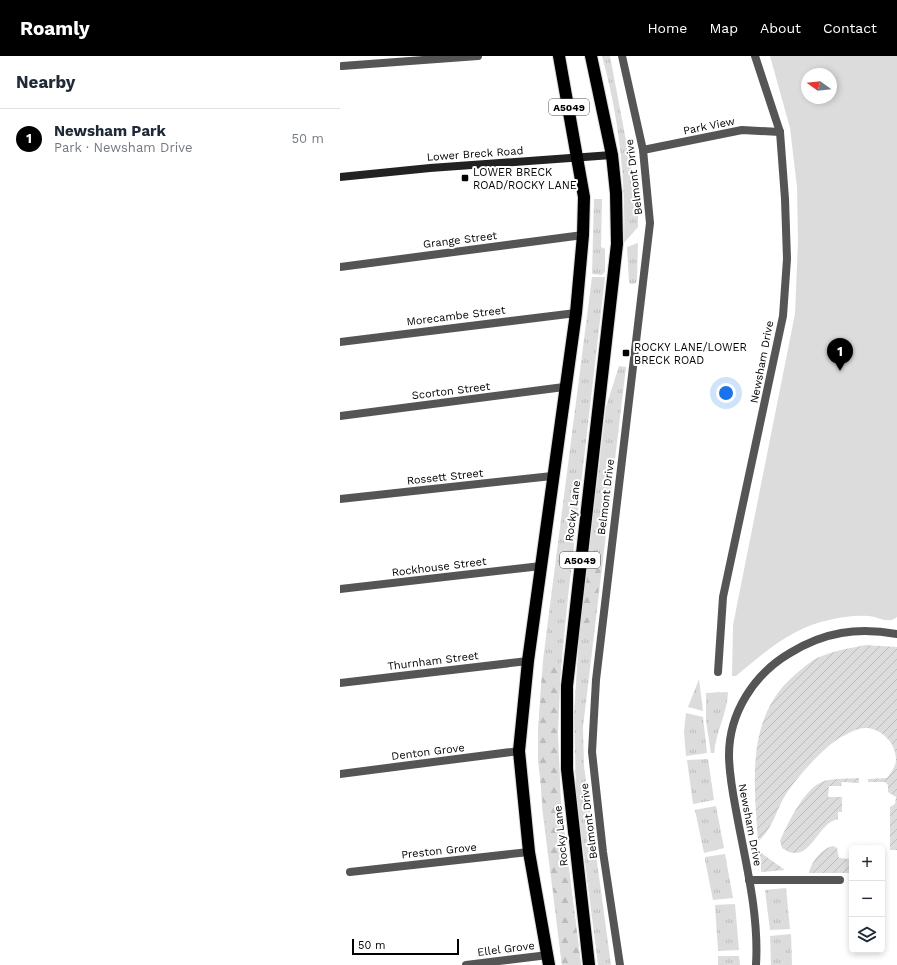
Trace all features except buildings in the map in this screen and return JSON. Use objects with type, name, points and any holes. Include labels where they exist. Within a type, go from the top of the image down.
[{"type":"highway","name":"A5049","points":[[548,960],[529,852],[519,751],[528,660],[564,387],[576,313],[583,236],[584,197],[559,56]]},
{"type":"highway","name":"A5049","points":[[591,56],[612,155]]},
{"type":"highway","name":"Rocky Lane","points":[[589,965],[567,769],[567,686],[617,244],[616,193],[612,155]]},
{"type":"street","points":[[342,66],[478,56]]},
{"type":"street","name":"Belmont Drive","points":[[620,965],[603,852],[592,752],[596,680],[650,223],[643,150],[622,56]]},
{"type":"street","name":"Newsham Drive","points":[[718,672],[723,597],[783,316],[787,259],[785,199],[780,132],[755,56]]},
{"type":"street","name":"Park View","points":[[643,150],[742,130],[780,132]]},
{"type":"street","name":"Lower Breck Road","points":[[340,177],[430,168],[612,155]]},
{"type":"street","name":"Grange Street","points":[[340,267],[583,236]]},
{"type":"street","name":"Morecambe Street","points":[[340,342],[576,313]]},
{"type":"street","name":"Scorton Street","points":[[340,416],[564,387]]},
{"type":"street","name":"Rossett Street","points":[[340,499],[552,476]]},
{"type":"street","name":"Rockhouse Street","points":[[340,589],[541,566]]},
{"type":"street","name":"Newsham Drive","points":[[756,965],[757,948],[749,880],[730,780],[729,754],[735,720],[748,693],[760,676],[773,662],[800,647],[839,632],[881,631],[897,634]]},
{"type":"street","name":"Thurnham Street","points":[[340,683],[528,660]]},
{"type":"street","name":"Denton Grove","points":[[340,774],[519,751]]},
{"type":"street","name":"Preston Grove","points":[[350,872],[529,852]]},
{"type":"street","points":[[749,880],[840,880]]},
{"type":"street","name":"Ellel Grove","points":[[466,965],[548,960]]},
{"type":"green space","points":[[602,56],[610,56],[638,204],[638,227],[624,243],[624,196],[620,149],[613,102]]},
{"type":"green space","points":[[770,56],[897,56],[897,617],[887,620],[872,616],[854,616],[816,623],[803,628],[779,642],[736,676],[732,676],[733,625],[795,314],[798,241],[797,187],[790,128]]},
{"type":"green space","points":[[594,199],[602,199],[601,247],[605,249],[605,272],[602,275],[592,274]]},
{"type":"green space","points":[[638,243],[637,279],[636,283],[632,284],[629,283],[627,247]]},
{"type":"green space","points":[[592,277],[605,277],[568,597],[558,698],[558,762],[561,806],[581,965],[562,965],[542,807],[538,732],[543,660]]},
{"type":"green space","points":[[619,366],[626,367],[583,727],[584,766],[611,965],[598,965],[576,791],[574,714],[579,637],[606,407]]},
{"type":"green space","points":[[601,568],[595,619],[588,623],[581,624],[588,569]]},
{"type":"green space","points":[[866,645],[897,647],[897,850],[890,850],[890,807],[895,804],[896,797],[888,792],[888,785],[885,782],[868,782],[868,779],[887,778],[895,764],[896,759],[894,748],[883,734],[867,728],[857,729],[841,737],[811,763],[786,794],[771,825],[763,837],[758,841],[755,796],[756,751],[761,729],[768,709],[780,690],[812,661],[833,652]]},
{"type":"green space","points":[[561,662],[558,734],[561,806],[581,965],[562,965],[538,761],[538,732],[542,673]]},
{"type":"green space","points":[[699,679],[703,711],[688,707]]},
{"type":"green space","points":[[728,692],[714,753],[711,753],[706,721],[706,693]]},
{"type":"green space","points":[[686,713],[703,717],[707,753],[686,756],[684,732]]},
{"type":"green space","points":[[708,759],[714,800],[693,804],[687,760]]},
{"type":"green space","points":[[859,778],[859,783],[842,782],[841,786],[829,786],[828,797],[842,797],[842,812],[838,812],[838,819],[830,822],[806,849],[792,853],[782,848],[780,841],[787,825],[803,798],[810,791],[824,781]]},
{"type":"green space","points":[[716,806],[724,848],[704,853],[695,810]]},
{"type":"green space","points":[[833,846],[837,848],[839,858],[849,859],[849,873],[809,873],[812,864],[818,856],[829,847]]},
{"type":"green space","points":[[760,852],[785,870],[761,872]]},
{"type":"green space","points":[[725,854],[733,898],[713,900],[705,857]]},
{"type":"green space","points":[[786,888],[790,929],[770,930],[765,890]]},
{"type":"green space","points":[[735,904],[739,950],[718,951],[715,905]]},
{"type":"green space","points":[[791,934],[792,965],[771,965],[770,936]]},
{"type":"green space","points":[[718,956],[739,956],[740,965],[718,965]]},
{"type":"place","name":"LOWER BRECK ROAD/ROCKY LANE","points":[[465,178]]},
{"type":"place","name":"ROCKY LANE/LOWER BRECK ROAD","points":[[626,353]]},
{"type":"place","name":"Newsham Park","points":[[840,371]]}]
